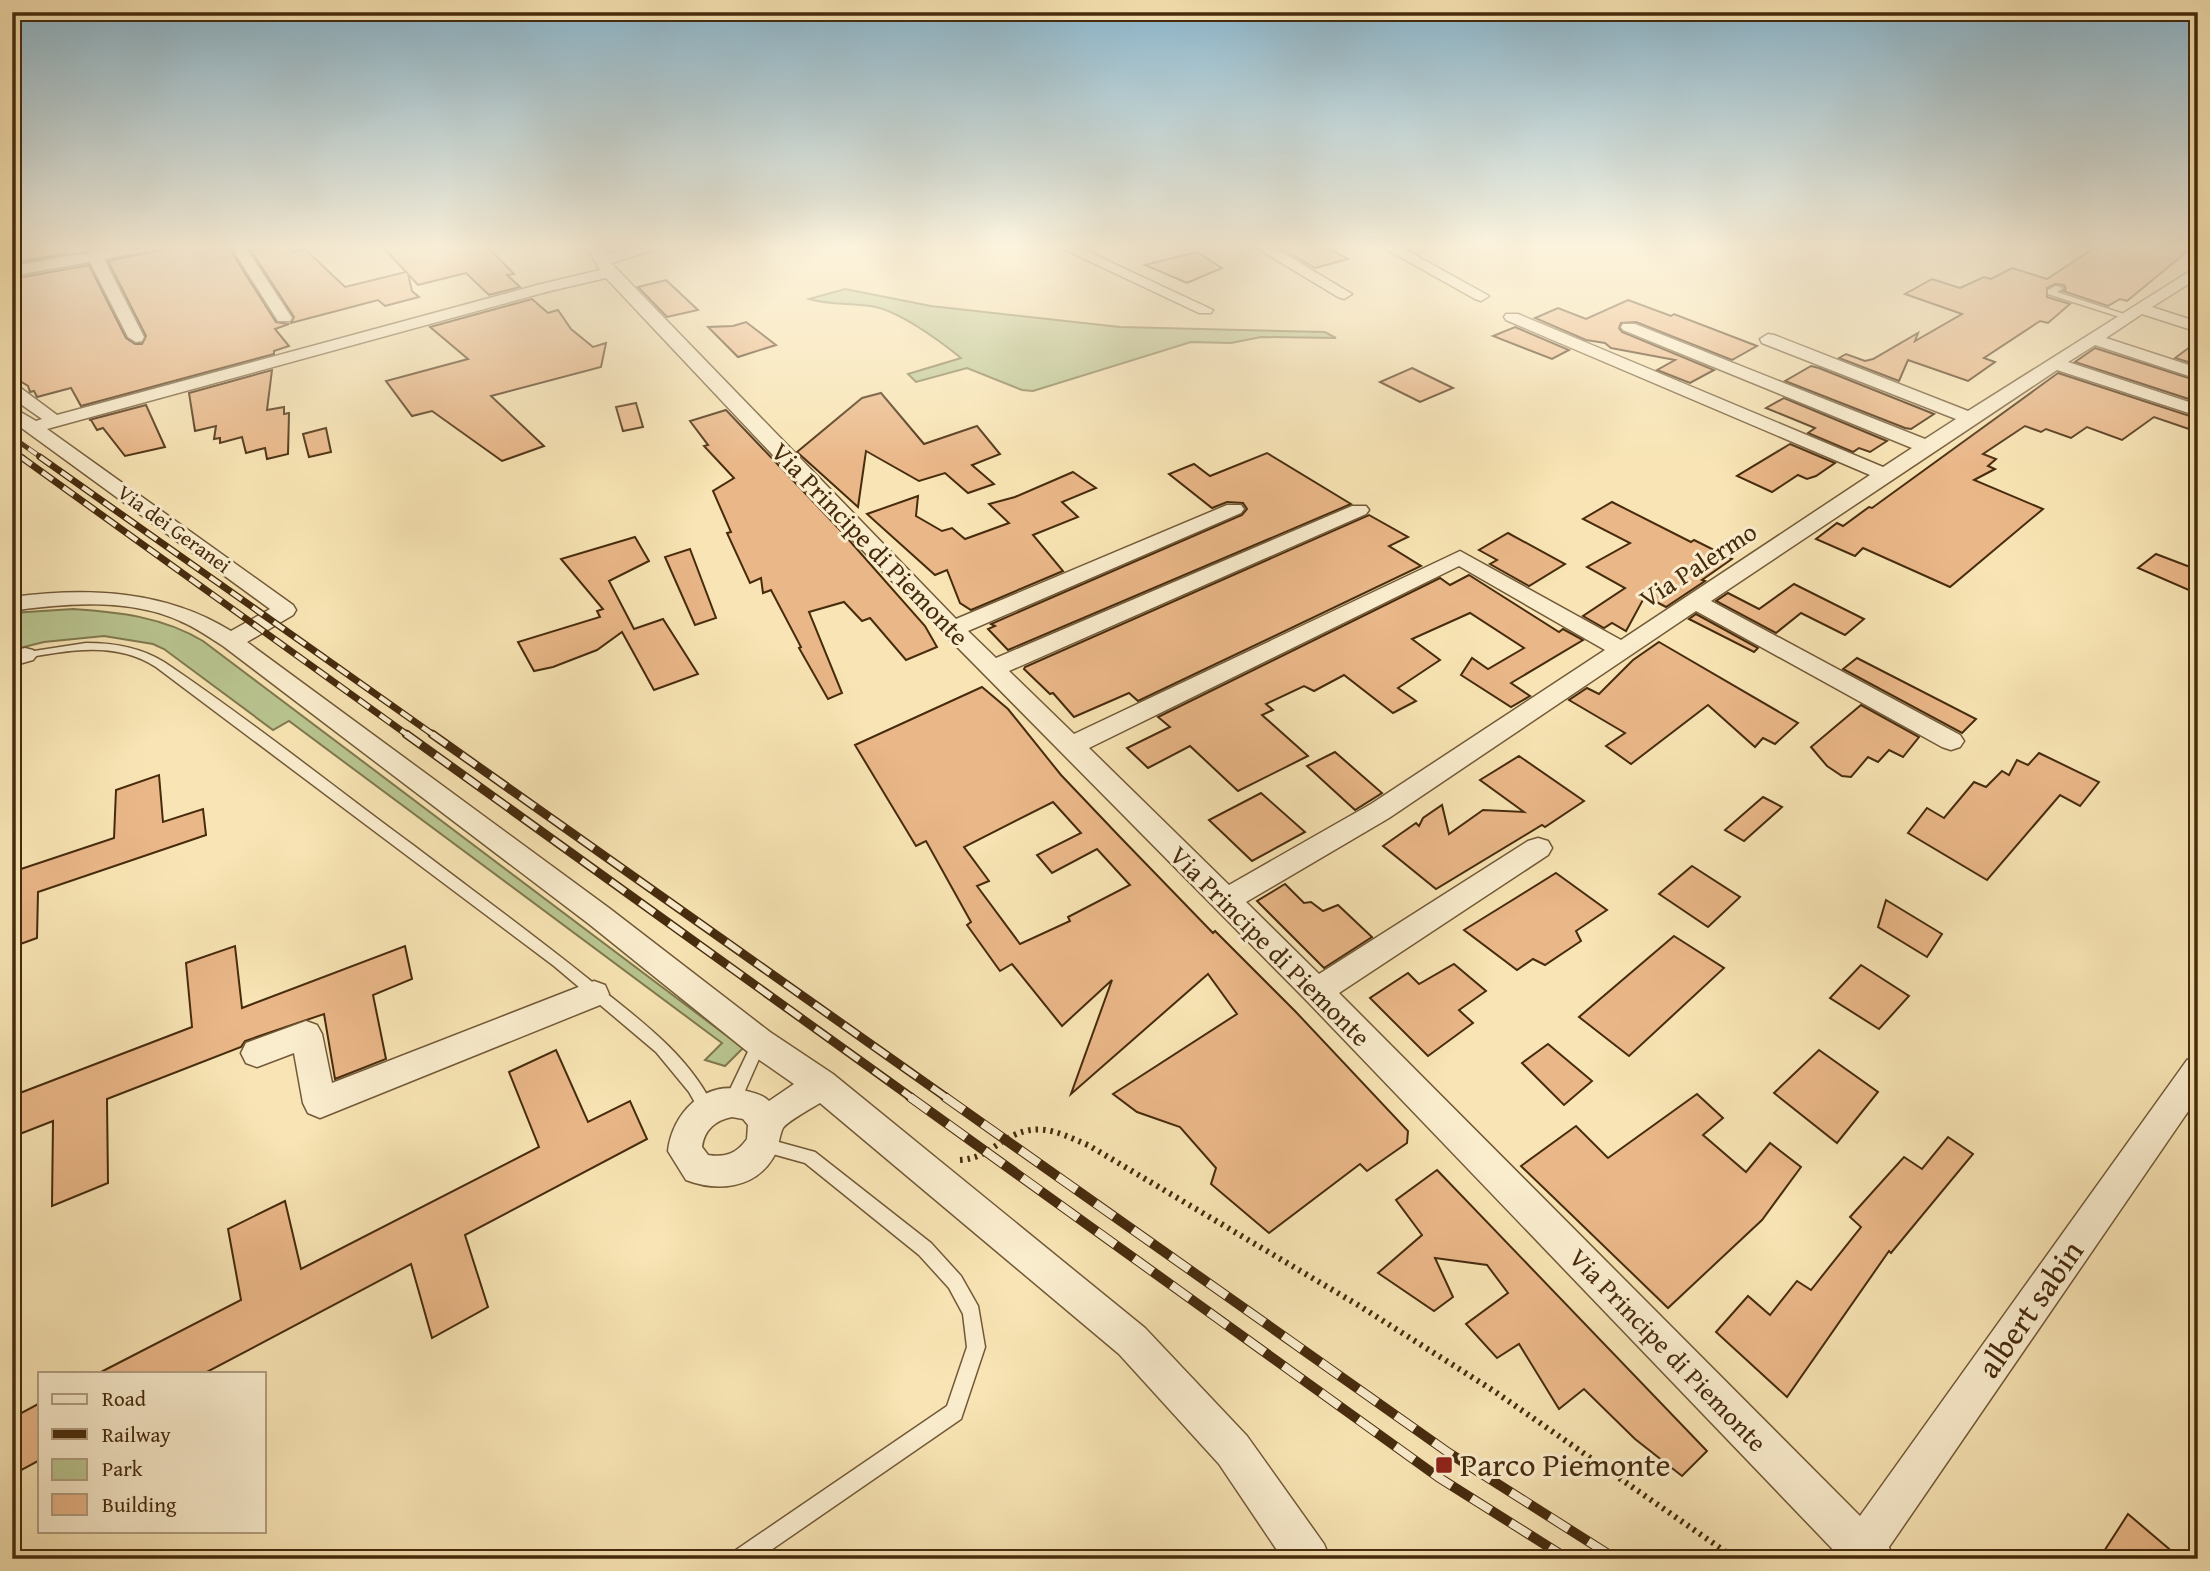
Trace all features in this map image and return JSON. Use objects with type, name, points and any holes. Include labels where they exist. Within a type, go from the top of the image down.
[{"type":"street","points":[[127,318],[136,337]]},
{"type":"street","points":[[12,390],[44,424],[432,318]]},
{"type":"street","name":"Via Principe di Piemonte","points":[[652,318],[992,669],[1317,991],[1867,1554]]},
{"type":"street","points":[[1515,318],[1886,475]]},
{"type":"street","name":"Via Palermo","points":[[1226,900],[1380,811],[1620,649],[2126,318]]},
{"type":"street","points":[[2159,318],[2198,327]]},
{"type":"street","points":[[1629,327],[1927,447]]},
{"type":"street","points":[[1769,339],[1970,418]]},
{"type":"street","points":[[2093,339],[2198,374]]},
{"type":"street","points":[[2057,364],[2198,411]]},
{"type":"street","name":"Via dei Geranei","points":[[12,412],[44,424],[285,610],[230,641]]},
{"type":"street","points":[[953,629],[1234,509]]},
{"type":"street","points":[[992,669],[1359,510]]},
{"type":"street","points":[[1070,747],[1460,557],[1620,649]]},
{"type":"street","points":[[12,604],[75,599],[120,601],[185,614],[230,641],[599,916],[759,1042],[821,1084],[1132,1341],[1233,1450],[1309,1559]]},
{"type":"street","points":[[1695,601],[1951,740]]},
{"type":"street","points":[[1317,991],[1538,848]]},
{"type":"street","points":[[257,1053],[306,1034],[320,1102],[594,993]]},
{"type":"street","name":"albert sabin","points":[[1867,1554],[2198,1070]]},
{"type":"street","points":[[765,1133],[754,1106],[720,1106],[696,1118],[685,1140],[685,1151],[698,1169],[721,1174],[734,1171],[757,1156],[765,1133],[821,1084]]},
{"type":"lane","points":[[19,657],[66,647],[94,645],[144,655],[183,680],[526,937],[673,1057],[696,1086],[720,1106],[759,1042]]},
{"type":"lane","points":[[740,1559],[954,1412],[976,1347],[972,1312],[955,1282],[925,1249],[808,1157],[765,1133]]},
{"type":"path","points":[[957,1160],[971,1160],[1025,1129],[1044,1129],[1088,1145],[1358,1305],[1494,1391],[1736,1559]]},
{"type":"green space","points":[[1042,318],[1120,327],[1325,332],[1336,338],[1261,337],[1231,343],[1191,342],[1033,391],[1022,390],[967,368],[916,382],[908,374],[961,358],[905,319]]},
{"type":"green space","points":[[73,609],[140,617],[172,626],[203,641],[743,1048],[725,1066],[705,1060],[722,1043],[289,721],[273,730],[164,649],[153,644],[104,636],[44,642],[12,650],[12,613]]},
{"type":"building","points":[[12,318],[116,318],[126,338],[135,344],[142,344],[146,336],[137,318],[274,318],[276,322],[289,324],[275,329],[289,346],[274,351],[274,354],[81,406],[71,388],[37,397],[34,391],[30,392],[28,386],[12,376]]},
{"type":"building","points":[[293,318],[309,318],[291,323]]},
{"type":"building","points":[[462,318],[564,318],[571,329],[593,347],[606,343],[601,367],[491,396],[544,446],[502,461],[432,411],[412,416],[386,381],[468,359],[430,327]]},
{"type":"building","points":[[1536,318],[1685,318],[1757,346],[1732,360],[1636,322],[1621,323],[1619,328],[1622,332],[1714,370],[1690,383],[1657,370],[1675,360],[1611,348],[1605,343],[1586,340]]},
{"type":"building","points":[[1954,318],[2053,318],[2048,323],[2040,321],[1984,358],[1995,362],[1968,381],[1908,360],[1899,381],[1839,358],[1846,354],[1865,361],[1918,333],[1915,341]]},
{"type":"building","points":[[746,322],[776,345],[738,357],[708,327],[733,326]]},
{"type":"building","points":[[1515,327],[1569,350],[1552,359],[1493,336]]},
{"type":"building","points":[[2198,341],[2198,365],[2175,358]]},
{"type":"building","points":[[2095,348],[2198,381],[2198,402],[2075,362]]},
{"type":"building","points":[[1811,366],[1934,414],[1911,429],[1905,428],[1785,381]]},
{"type":"building","points":[[1412,368],[1453,388],[1420,402],[1380,382]]},
{"type":"building","points":[[272,370],[267,410],[284,407],[284,414],[289,413],[288,454],[267,459],[265,448],[246,453],[242,437],[220,443],[220,438],[214,439],[216,426],[195,431],[189,393]]},
{"type":"building","points":[[2058,373],[2196,418],[2189,429],[2154,417],[2122,440],[2087,427],[2071,438],[2046,429],[2041,432],[2025,426],[1983,454],[1996,459],[1988,466],[1995,469],[1974,480],[2043,509],[1950,587],[1863,548],[1855,556],[1816,539],[1837,523],[1843,526],[1869,507],[1872,508]]},
{"type":"building","points":[[881,393],[924,444],[977,426],[1000,454],[972,465],[994,484],[968,493],[945,473],[919,481],[866,451],[858,507],[797,452],[862,398]]},
{"type":"building","points":[[1784,398],[1887,441],[1870,452],[1859,448],[1853,452],[1808,433],[1815,428],[1766,408]]},
{"type":"building","points":[[636,403],[643,427],[623,431],[616,407]]},
{"type":"building","points":[[146,405],[165,447],[125,456],[103,428],[97,430],[89,420]]},
{"type":"building","points":[[726,410],[841,531],[925,626],[937,647],[906,660],[870,618],[862,621],[844,602],[809,612],[842,693],[828,699],[771,590],[763,593],[761,578],[750,583],[727,533],[731,532],[713,491],[734,478],[704,446],[708,445],[690,421]]},
{"type":"building","points":[[326,428],[331,452],[309,457],[303,434]]},
{"type":"building","points":[[1790,444],[1835,463],[1807,479],[1798,475],[1772,492],[1737,476]]},
{"type":"building","points":[[1267,453],[1351,504],[1008,650],[988,629],[995,626],[991,624],[1242,515],[1247,509],[1243,503],[1227,502],[1212,508],[1169,474],[1194,464],[1210,476]]},
{"type":"building","points":[[1073,472],[1096,488],[1062,502],[1078,517],[1033,535],[1063,571],[971,610],[960,603],[947,570],[935,575],[867,514],[918,496],[916,516],[942,531],[952,528],[965,539],[1009,523],[989,504],[1015,497]]},
{"type":"building","points":[[1612,502],[1691,542],[1694,540],[1732,559],[1666,607],[1645,596],[1626,631],[1612,623],[1604,628],[1583,616],[1625,588],[1587,567],[1630,543],[1583,519]]},
{"type":"building","points":[[1369,515],[1408,537],[1389,546],[1421,566],[1138,701],[1129,693],[1074,717],[1053,693],[1050,694],[1024,669],[1025,667]]},
{"type":"building","points":[[1508,533],[1565,564],[1529,586],[1490,564],[1497,560],[1479,550]]},
{"type":"building","points":[[635,537],[649,561],[609,581],[634,629],[663,619],[698,674],[654,690],[622,632],[597,650],[553,667],[534,671],[518,642],[600,617],[597,611],[603,609],[561,559]]},
{"type":"building","points":[[690,549],[716,618],[695,625],[665,557]]},
{"type":"building","points":[[2156,554],[2198,570],[2198,594],[2138,568]]},
{"type":"building","points":[[1469,575],[1559,632],[1563,629],[1583,640],[1511,683],[1530,696],[1511,707],[1461,675],[1472,658],[1488,669],[1524,648],[1470,613],[1412,639],[1440,660],[1398,688],[1416,701],[1393,713],[1344,675],[1314,691],[1304,686],[1266,704],[1273,710],[1262,715],[1308,756],[1238,791],[1190,746],[1148,768],[1127,748],[1170,727],[1158,717],[1440,578],[1450,585]]},
{"type":"building","points":[[1794,584],[1864,619],[1845,635],[1801,613],[1776,633],[1716,601],[1728,593],[1759,609]]},
{"type":"building","points":[[1696,614],[1758,648],[1754,652],[1689,619]]},
{"type":"building","points":[[1659,642],[1798,723],[1775,744],[1763,738],[1755,747],[1708,705],[1631,764],[1606,746],[1625,733],[1569,700],[1587,688],[1599,694],[1633,660]]},
{"type":"building","points":[[1857,658],[1976,719],[1962,733],[1843,669]]},
{"type":"building","points":[[982,687],[1008,709],[1061,775],[1120,837],[1213,933],[1215,931],[1295,1011],[1408,1131],[1407,1143],[1367,1171],[1360,1164],[1269,1233],[1211,1184],[1216,1168],[1180,1127],[1137,1112],[1113,1094],[1237,1014],[1208,974],[1071,1094],[1112,980],[1062,1026],[1012,964],[1000,971],[967,925],[971,922],[926,841],[916,846],[855,745]],"holes":[[[1053,802],[1081,833],[1037,855],[1052,873],[1097,849],[1130,885],[1068,917],[1070,921],[1020,944],[977,886],[989,881],[964,847]]]},
{"type":"building","points":[[1861,705],[1919,737],[1903,757],[1889,750],[1878,762],[1868,757],[1851,777],[1842,776],[1827,766],[1811,747]]},
{"type":"building","points":[[1335,752],[1382,793],[1355,810],[1307,766]]},
{"type":"building","points":[[2039,753],[2099,782],[2080,806],[2060,795],[1987,880],[1908,833],[1927,808],[1944,818],[1974,782],[1986,787],[2002,771],[2009,775],[2017,760],[2028,765]]},
{"type":"building","points":[[1519,756],[1584,801],[1545,827],[1542,825],[1436,889],[1383,846],[1416,823],[1419,826],[1423,818],[1442,805],[1449,834],[1483,810],[1524,812],[1480,780]]},
{"type":"building","points":[[159,775],[163,822],[203,809],[206,835],[38,892],[37,938],[12,947],[12,872],[114,838],[116,790]]},
{"type":"building","points":[[1261,793],[1305,832],[1252,861],[1209,820]]},
{"type":"building","points":[[1763,797],[1782,807],[1744,841],[1725,830]]},
{"type":"building","points":[[1692,866],[1740,897],[1708,927],[1659,894]]},
{"type":"building","points":[[1556,873],[1607,910],[1576,931],[1581,941],[1545,965],[1533,959],[1517,970],[1464,930]]},
{"type":"building","points":[[1285,884],[1304,903],[1311,902],[1323,911],[1338,905],[1372,937],[1324,968],[1257,901]]},
{"type":"building","points":[[1886,900],[1942,934],[1927,957],[1878,927]]},
{"type":"building","points":[[1674,936],[1724,968],[1629,1056],[1579,1017]]},
{"type":"building","points":[[235,946],[242,1008],[405,946],[412,979],[373,995],[386,1059],[335,1079],[324,1014],[245,1041],[241,1047],[107,1099],[108,1183],[52,1206],[53,1121],[12,1137],[12,1096],[192,1027],[186,963]]},
{"type":"building","points":[[1454,964],[1486,991],[1459,1010],[1473,1023],[1428,1056],[1370,998],[1408,973],[1419,984]]},
{"type":"building","points":[[1861,965],[1909,996],[1879,1029],[1830,998]]},
{"type":"building","points":[[1548,1044],[1592,1081],[1564,1105],[1522,1063]]},
{"type":"building","points":[[556,1050],[588,1122],[630,1101],[647,1139],[465,1235],[488,1307],[432,1338],[411,1264],[207,1372],[101,1372],[241,1300],[228,1229],[285,1201],[301,1269],[539,1147],[509,1072]]},
{"type":"building","points":[[1819,1050],[1878,1092],[1837,1143],[1774,1093]]},
{"type":"building","points":[[1697,1094],[1723,1118],[1703,1135],[1746,1172],[1770,1143],[1801,1167],[1762,1220],[1668,1308],[1521,1166],[1576,1126],[1608,1158]]},
{"type":"building","points":[[1948,1137],[1973,1154],[1891,1253],[1889,1251],[1787,1397],[1716,1332],[1748,1296],[1770,1315],[1797,1281],[1811,1290],[1861,1227],[1850,1217],[1904,1157],[1922,1169]]},
{"type":"building","points":[[1437,1170],[1707,1451],[1682,1476],[1635,1439],[1584,1389],[1559,1409],[1519,1344],[1497,1358],[1466,1324],[1508,1293],[1487,1265],[1435,1258],[1453,1297],[1434,1311],[1378,1273],[1422,1235],[1396,1200]]},
{"type":"building","points":[[38,1404],[38,1461],[12,1475],[12,1418]]},
{"type":"building","points":[[2128,1514],[2181,1559],[2099,1559]]},
{"type":"railway","points":[[12,437],[42,458]]},
{"type":"railway","points":[[12,450],[24,458]]},
{"type":"railway","points":[[21,457],[409,736]]},
{"type":"railway","points":[[40,457],[435,736]]},
{"type":"railway","points":[[406,734],[912,1098]]},
{"type":"railway","points":[[432,734],[947,1098]]},
{"type":"railway","points":[[910,1097],[1438,1477],[1568,1559]]},
{"type":"railway","points":[[945,1097],[1449,1453],[1616,1559]]},
{"type":"place","name":"Parco Piemonte","points":[[1444,1465]]}]
